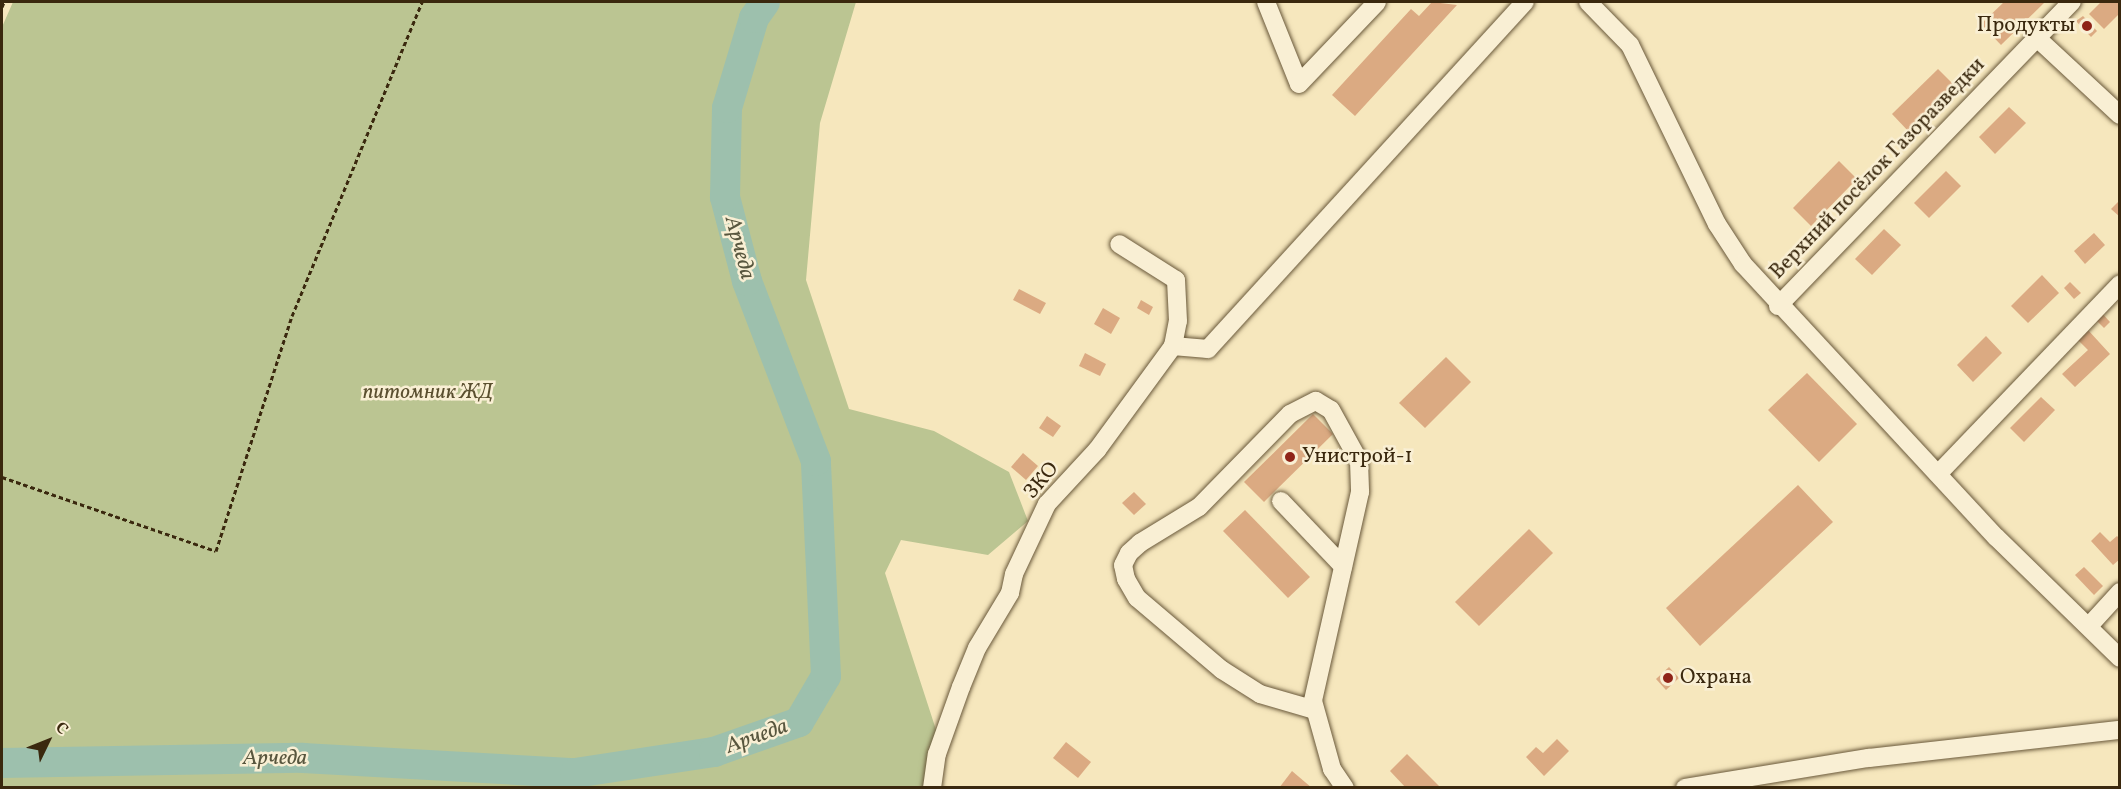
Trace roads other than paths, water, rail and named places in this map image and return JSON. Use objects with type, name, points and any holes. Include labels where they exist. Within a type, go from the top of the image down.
[{"type":"street","points":[[1266,2],[1299,84],[1377,2]]},
{"type":"street","points":[[1173,346],[1208,349],[1525,2]]},
{"type":"street","points":[[1588,2],[1630,45],[1718,224],[1743,264],[1778,306],[1996,537],[2120,658]]},
{"type":"street","name":"Верхний посёлок Газоразведки","points":[[1778,306],[2072,2]]},
{"type":"street","points":[[2037,38],[2120,115]]},
{"type":"street","name":"ЗКО","points":[[932,788],[937,754],[961,687],[977,648],[1010,593],[1014,574],[1047,504],[1097,450],[1173,346],[1178,321],[1176,280],[1119,244]]},
{"type":"street","points":[[1938,474],[2120,284]]},
{"type":"street","points":[[1315,710],[1260,694],[1222,669],[1137,598],[1126,579],[1124,565],[1140,543],[1199,507],[1290,414],[1316,401],[1330,410],[1359,461],[1360,492],[1318,675],[1315,710],[1332,770],[1345,788]]},
{"type":"street","points":[[1281,501],[1343,566]]},
{"type":"street","points":[[2089,626],[2120,592]]},
{"type":"street","points":[[1684,788],[1869,758],[2120,730]]},
{"type":"waterway","name":"Арчеда","points":[[2,763],[303,758],[575,773],[714,752],[799,722],[826,676],[816,461],[747,281],[725,197],[727,108],[754,18],[765,2]]},
{"type":"place","name":"Продукты","points":[[2087,26]]},
{"type":"place","name":"Унистрой-1","points":[[1290,457]]},
{"type":"place","name":"Охрана","points":[[1668,678]]},
{"type":"park label","name":"питомник ЖД","points":[[428,393]]}]
